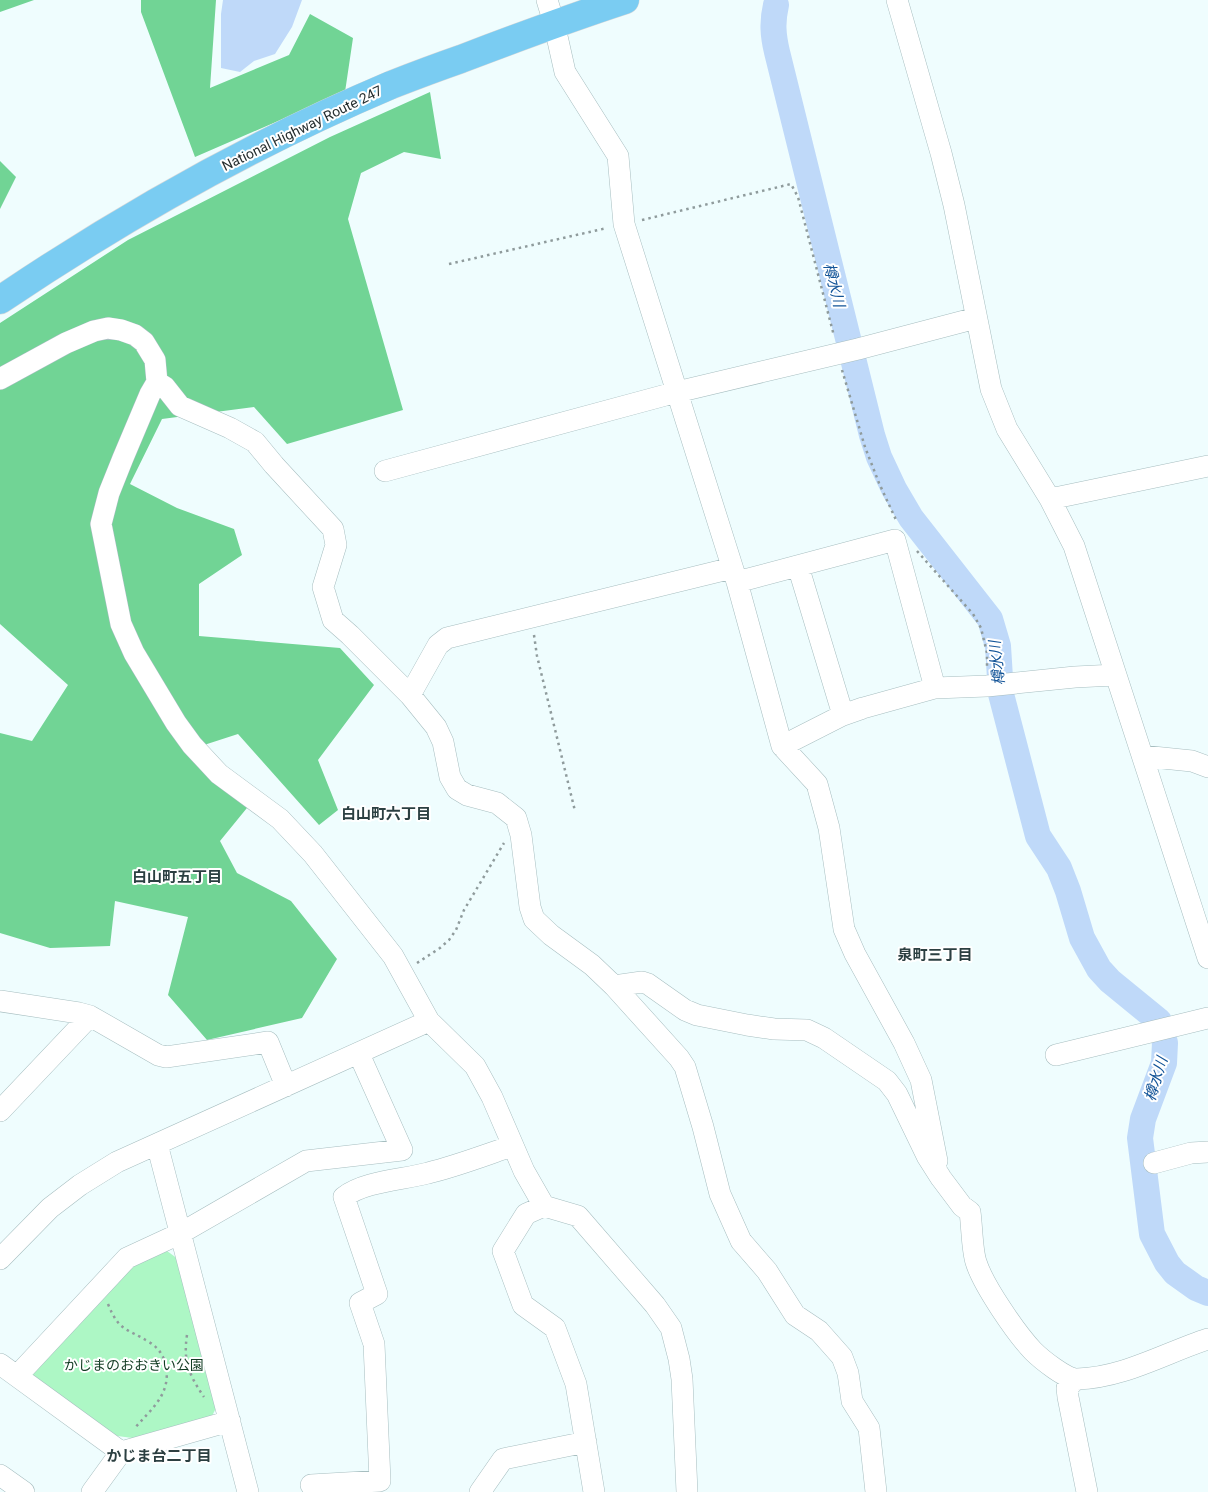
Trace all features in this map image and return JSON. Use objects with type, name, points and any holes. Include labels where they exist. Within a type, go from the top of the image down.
[{"type":"highway","name":"National Highway Route 247","points":[[0,300],[100,236],[208,173],[323,116],[550,12],[625,0]]},
{"type":"street","points":[[896,0],[950,188],[991,389],[1007,429],[1050,499],[1074,546],[1208,958]]},
{"type":"street","points":[[550,12],[565,72],[618,156],[624,224],[734,575],[782,746],[817,784],[829,828],[844,929],[855,954],[904,1043],[921,1080],[940,1178]]},
{"type":"street","points":[[385,470],[677,392],[851,351],[976,318]]},
{"type":"street","points":[[0,379],[66,343],[94,331],[108,328],[121,330],[135,334],[144,342],[155,360],[157,382],[150,394],[116,475],[103,512],[101,524],[121,624],[134,653],[176,723],[192,745],[219,774],[280,819],[293,831],[393,956],[429,1021],[475,1066],[492,1097],[524,1171],[544,1206]]},
{"type":"street","points":[[157,382],[165,386],[180,406],[230,428],[255,442],[333,529],[336,545],[323,587],[333,620],[410,695],[436,727],[443,742],[450,777],[457,789],[467,795],[497,803],[516,818],[530,907],[534,919],[551,935],[592,965],[614,986],[679,1058],[684,1067],[703,1127],[720,1194],[741,1241],[767,1270],[795,1315],[819,1331],[842,1357],[848,1373],[852,1401],[869,1428],[876,1492]]},
{"type":"street","points":[[1050,499],[1208,466]]},
{"type":"street","points":[[410,695],[442,641],[460,634],[533,616],[734,575],[798,566],[894,540],[935,688]]},
{"type":"street","points":[[798,566],[844,715]]},
{"type":"street","points":[[782,746],[844,715],[935,688],[1115,675]]},
{"type":"street","points":[[1143,756],[1192,761],[1208,767]]},
{"type":"street","points":[[614,986],[642,982],[696,1015],[774,1029],[807,1030],[824,1038],[886,1080],[897,1094],[923,1149],[940,1178],[962,1206],[970,1212],[975,1260],[983,1278],[1005,1314],[1033,1351],[1049,1364],[1075,1380]]},
{"type":"street","points":[[0,1001],[79,1012],[90,1016],[158,1055],[166,1057],[268,1042],[286,1086]]},
{"type":"street","points":[[0,1110],[90,1016]]},
{"type":"street","points":[[1056,1055],[1208,1018]]},
{"type":"street","points":[[0,1259],[50,1208],[80,1185],[118,1162],[429,1021]]},
{"type":"street","points":[[121,1452],[8,1370],[107,1279],[127,1258],[181,1233],[306,1161],[402,1150],[358,1054]]},
{"type":"street","points":[[157,1144],[248,1492]]},
{"type":"street","points":[[311,1485],[380,1481],[374,1344],[360,1302],[377,1294],[344,1197],[352,1191],[364,1187],[429,1173],[512,1146]]},
{"type":"street","points":[[1154,1163],[1190,1153],[1208,1152]]},
{"type":"street","points":[[594,1492],[576,1384],[555,1328],[523,1305],[503,1251],[526,1214],[544,1206],[578,1216],[655,1304],[671,1328],[677,1345],[682,1379],[687,1492]]},
{"type":"street","points":[[1087,1492],[1067,1388],[1075,1380],[1123,1371],[1208,1339]]},
{"type":"street","points":[[92,1492],[121,1452],[230,1421]]},
{"type":"street","points":[[480,1492],[503,1459],[586,1442]]},
{"type":"street","points":[[0,1475],[24,1492]]},
{"type":"path","points":[[533,616],[537,656],[575,811]]},
{"type":"path","points":[[402,973],[449,940],[464,910],[506,838],[519,828]]},
{"type":"path","points":[[107,1279],[108,1304],[112,1314],[119,1325],[128,1332],[150,1342],[158,1349],[165,1359],[168,1377],[167,1388],[162,1397],[127,1437],[121,1452]]},
{"type":"green space","points":[[0,0],[34,0],[0,12]]},
{"type":"green space","points":[[141,0],[216,0],[210,88],[289,55],[310,14],[353,38],[345,92],[195,157],[141,12]]},
{"type":"green space","points":[[430,92],[441,159],[404,152],[361,173],[348,219],[403,410],[287,444],[254,407],[162,419],[130,484],[177,508],[234,529],[242,555],[199,584],[199,636],[340,648],[374,685],[318,760],[338,810],[319,825],[238,734],[204,745],[251,803],[220,841],[237,873],[291,901],[337,959],[302,1018],[207,1040],[168,995],[188,917],[115,901],[110,946],[50,948],[0,933],[0,733],[32,741],[68,685],[0,624],[0,323],[128,240],[330,137]]},
{"type":"green space","points":[[0,161],[16,177],[0,209]]},
{"type":"green space","name":"かじまのおおきい公園","points":[[163,1248],[182,1262],[218,1404],[210,1420],[140,1439],[110,1435],[28,1375],[131,1263]]},
{"type":"water","points":[[223,0],[302,0],[292,27],[275,54],[254,61],[240,72],[221,68],[221,14]]},
{"type":"waterway","name":"樽水川","points":[[776,5],[774,28],[777,52],[879,457],[894,489],[911,518],[990,619],[998,646],[1001,694],[1038,836],[1059,868],[1082,938],[1099,969],[1110,981],[1159,1021],[1165,1043],[1164,1063],[1143,1119],[1140,1138],[1152,1234],[1167,1263],[1175,1273],[1196,1288],[1208,1293]]},
{"type":"district","name":"白山町六丁目","points":[[386,814]]},
{"type":"district","name":"白山町五丁目","points":[[177,877]]},
{"type":"district","name":"泉町三丁目","points":[[935,955]]},
{"type":"district","name":"かじま台二丁目","points":[[159,1456]]}]
